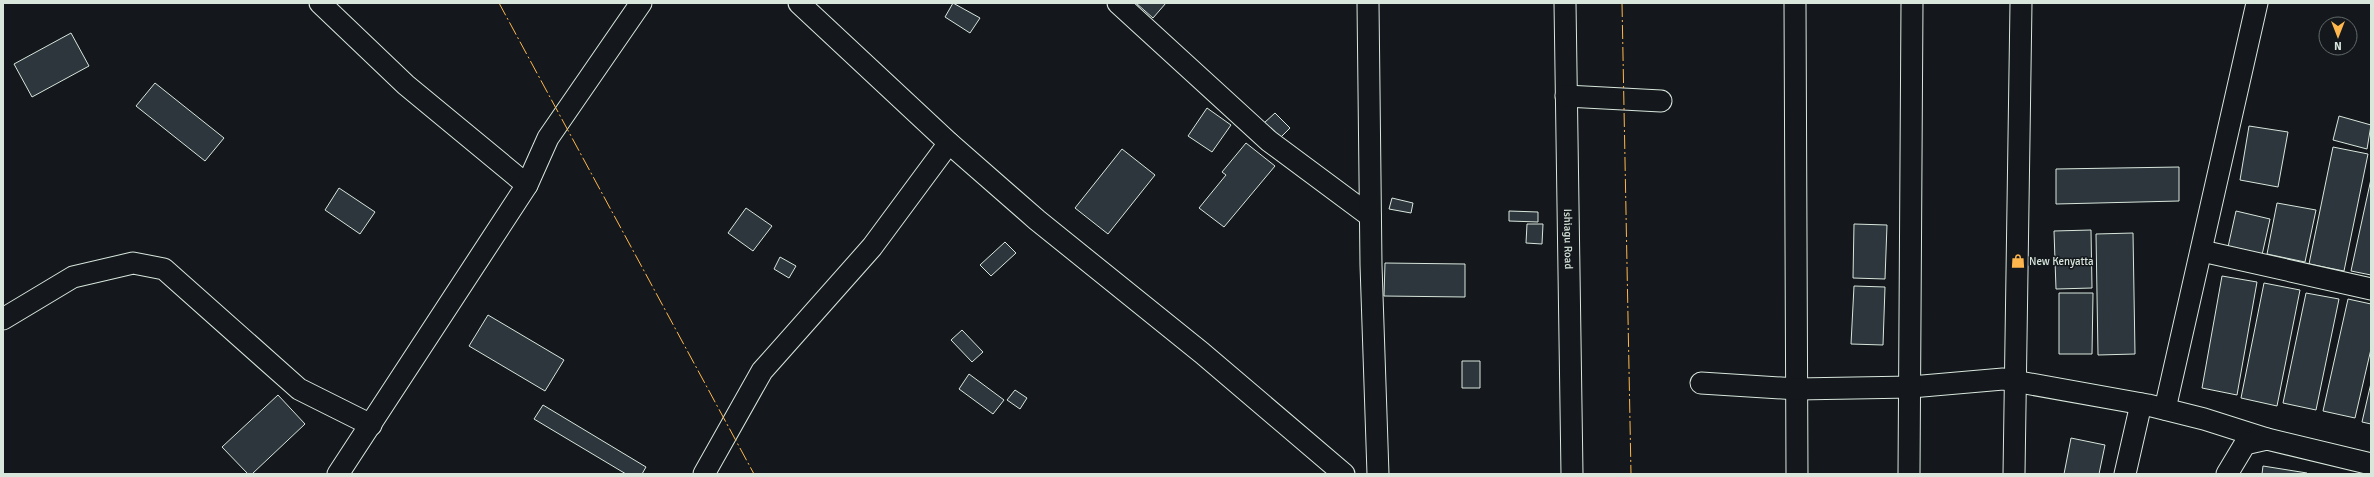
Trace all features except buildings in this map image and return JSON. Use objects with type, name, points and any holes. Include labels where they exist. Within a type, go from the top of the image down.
[{"type":"street","points":[[320,3],[406,85],[527,185]]},
{"type":"street","points":[[338,474],[527,185],[548,138],[641,3]]},
{"type":"street","points":[[799,3],[949,143],[1037,220],[1202,353],[1344,474]]},
{"type":"street","points":[[1118,3],[1270,141],[1370,216]]},
{"type":"street","points":[[1368,3],[1370,216],[1378,474]]},
{"type":"street","name":"Ishiagu Road","points":[[1565,3],[1572,474]]},
{"type":"street","points":[[1796,3],[1797,474]]},
{"type":"street","points":[[1909,474],[1911,387],[1912,3]]},
{"type":"street","points":[[2014,474],[2021,3]]},
{"type":"street","points":[[2165,409],[2202,252],[2257,3]]},
{"type":"street","points":[[1566,96],[1661,101]]},
{"type":"street","points":[[704,474],[762,371],[872,247],[949,143]]},
{"type":"street","points":[[2202,252],[2371,289]]},
{"type":"street","points":[[3,319],[73,277],[133,264],[164,269],[299,389],[371,425]]},
{"type":"street","points":[[1701,383],[1798,389],[1911,387],[2003,379],[2165,409],[2267,439],[2338,466],[2371,464]]},
{"type":"street","points":[[2125,474],[2141,404]]},
{"type":"street","points":[[2227,474],[2245,444],[2267,439]]},
{"type":"power","points":[[499,3],[754,474]]},
{"type":"power","points":[[1622,3],[1631,474]]},
{"type":"place","name":"New Kenyatta","points":[[2018,261]]}]
